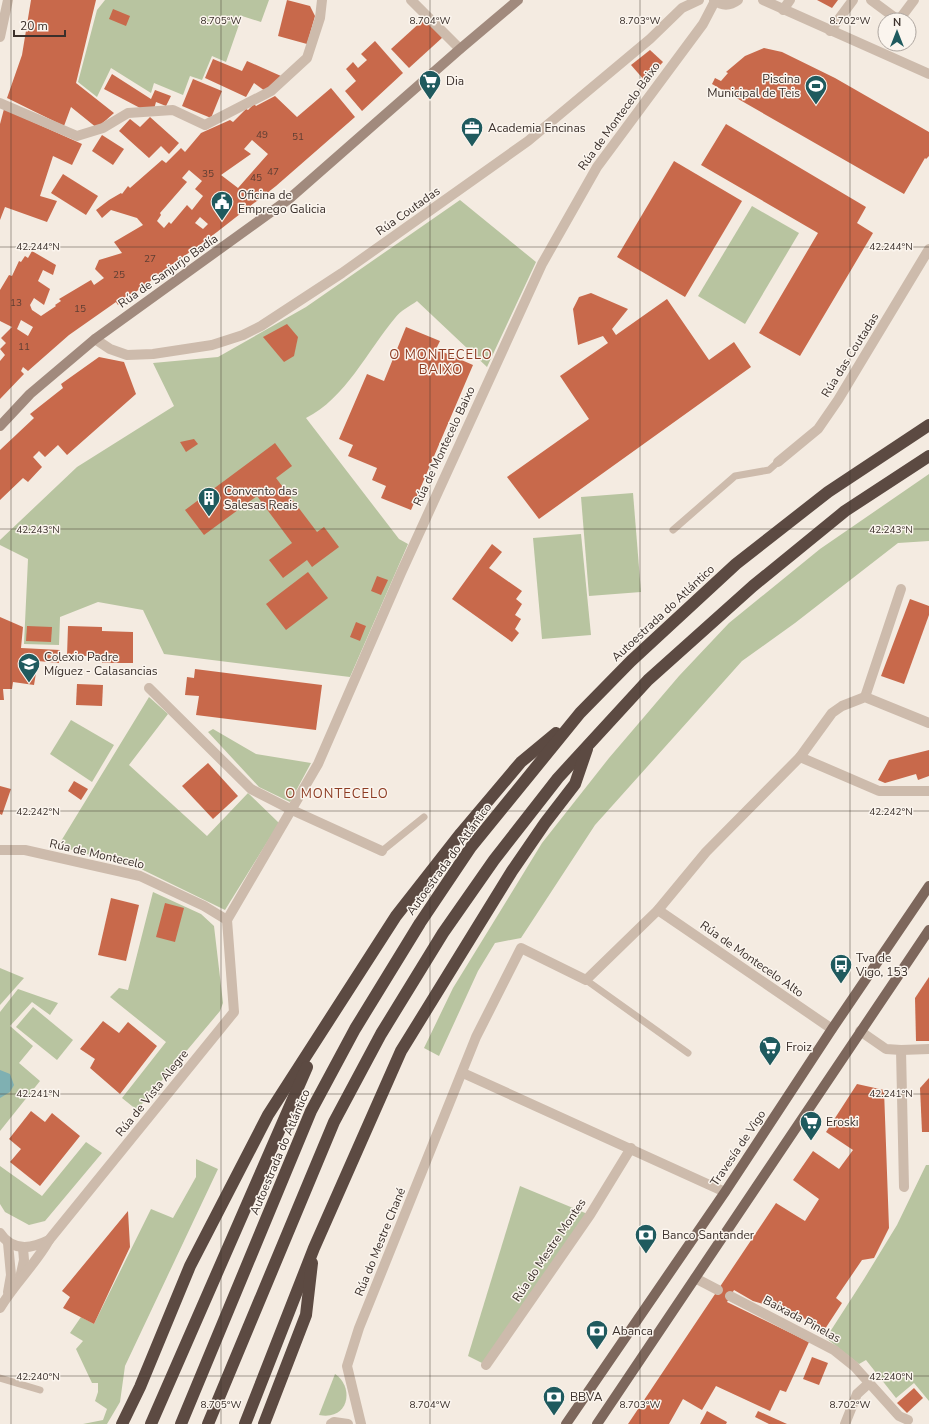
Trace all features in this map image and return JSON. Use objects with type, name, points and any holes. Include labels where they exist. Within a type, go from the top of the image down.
[{"type":"highway","name":"Autoestrada do Atlántico","points":[[181,1424],[311,1111],[355,1029],[420,923],[472,847],[580,713],[631,661],[736,564],[828,492],[929,425]]},
{"type":"highway","points":[[208,1424],[334,1122],[381,1034],[443,933],[494,860],[558,778],[648,680],[753,586],[844,511],[929,456]]},
{"type":"highway","points":[[122,1424],[140,1387],[190,1266],[268,1115],[320,1036],[355,978],[396,916],[461,833],[521,762],[580,713]]},
{"type":"highway","points":[[244,1424],[314,1248],[401,1051],[512,871],[545,823],[575,784],[588,744]]},
{"type":"highway","points":[[151,1424],[320,1036]]},
{"type":"highway","points":[[264,1424],[306,1315],[314,1248]]},
{"type":"main road","name":"Rúa de Sanjurjo Badía","points":[[0,426],[30,394],[95,339],[289,199],[460,48],[518,0]]},
{"type":"main road","name":"Travesía de Vigo","points":[[566,1424],[725,1192],[832,1029],[929,886]]},
{"type":"main road","points":[[597,1424],[929,930]]},
{"type":"street","points":[[0,37],[8,0]]},
{"type":"street","points":[[0,103],[77,136],[103,128],[128,113],[173,110],[205,125],[271,91],[307,58],[320,18],[322,0]]},
{"type":"street","points":[[410,0],[460,48]]},
{"type":"street","name":"Rúa Coutadas","points":[[95,339],[110,349],[127,355],[153,354],[212,345],[243,335],[261,326],[342,273],[528,141],[650,39],[682,8],[699,0]]},
{"type":"street","points":[[715,1],[726,5],[732,4],[738,0]]},
{"type":"street","points":[[763,0],[929,74]]},
{"type":"street","points":[[783,10],[790,0]]},
{"type":"street","points":[[830,31],[853,0]]},
{"type":"street","points":[[871,0],[888,12]]},
{"type":"street","points":[[905,12],[914,0]]},
{"type":"street","name":"Rúa de Montecelo Baixo","points":[[227,920],[318,764],[401,573],[542,264],[597,167],[703,24],[715,1]]},
{"type":"street","name":"Rúa das Coutadas","points":[[778,462],[818,429],[838,400],[929,249]]},
{"type":"street","points":[[865,696],[901,589]]},
{"type":"street","points":[[149,688],[251,789],[292,810],[382,851]]},
{"type":"street","points":[[725,1192],[463,1073],[476,1037],[521,948],[586,980],[658,910],[706,852],[800,758],[832,713],[842,706],[865,696],[929,723]]},
{"type":"street","points":[[800,758],[879,791],[929,791]]},
{"type":"street","name":"Rúa de Montecelo","points":[[0,850],[25,850],[140,876],[204,906],[227,920]]},
{"type":"street","name":"Rúa de Montecelo Alto","points":[[658,910],[832,1029]]},
{"type":"street","name":"Rúa de Vista Alegre","points":[[22,1248],[32,1247],[49,1240],[234,1012],[227,920]]},
{"type":"street","points":[[860,1031],[886,1049],[929,1050]]},
{"type":"street","points":[[901,1050],[904,1187]]},
{"type":"street","name":"Rúa do Mestre Chané","points":[[361,1424],[347,1366],[359,1328],[463,1073]]},
{"type":"street","name":"Rúa do Mestre Montes","points":[[486,1365],[590,1215],[631,1148]]},
{"type":"street","points":[[0,1233],[8,1243],[22,1248],[24,1260],[20,1278]]},
{"type":"street","points":[[0,1308],[8,1293],[39,1257],[49,1240]]},
{"type":"street","points":[[8,1243],[11,1275],[8,1293]]},
{"type":"street","points":[[694,1278],[718,1290]]},
{"type":"street","name":"Baixada Pinelas","points":[[730,1296],[834,1350],[854,1366],[868,1384],[899,1416],[908,1420]]},
{"type":"street","points":[[845,1424],[857,1394],[868,1384]]},
{"type":"street","points":[[331,1424],[334,1422],[348,1424]]},
{"type":"lane","points":[[673,530],[735,476],[769,470],[778,462]]},
{"type":"lane","points":[[382,851],[424,817]]},
{"type":"lane","points":[[586,980],[688,1053]]},
{"type":"lane","points":[[0,1378],[40,1390]]},
{"type":"green space","points":[[105,0],[269,0],[261,22],[242,16],[226,62],[212,56],[202,80],[190,76],[183,95],[154,83],[151,93],[111,68],[97,97],[78,82],[97,10]]},
{"type":"green space","points":[[460,200],[536,262],[487,367],[417,301],[397,315],[355,373],[333,399],[320,410],[306,418],[399,539],[408,544],[350,677],[164,654],[143,610],[98,602],[60,617],[59,645],[24,644],[28,559],[0,545],[0,540],[77,467],[174,406],[153,363],[218,357],[306,307]]},
{"type":"green space","points":[[752,206],[799,233],[745,324],[698,296]]},
{"type":"green space","points":[[929,474],[929,541],[898,543],[795,623],[742,661],[595,825],[521,938],[495,943],[478,971],[439,1056],[424,1048],[453,988],[542,843],[609,758],[679,676],[729,623],[820,549]]},
{"type":"green space","points":[[633,493],[641,592],[589,596],[581,497]]},
{"type":"green space","points":[[581,534],[591,635],[542,639],[533,538]]},
{"type":"green space","points":[[149,697],[168,714],[129,765],[207,836],[248,793],[279,823],[225,910],[141,869],[58,846]]},
{"type":"green space","points":[[71,720],[114,745],[92,782],[50,754]]},
{"type":"green space","points":[[213,729],[256,754],[311,763],[290,802],[259,787],[208,732]]},
{"type":"green space","points":[[153,892],[201,914],[214,926],[223,1003],[220,1011],[137,1110],[122,1098],[166,1042],[110,997],[119,988],[128,990]]},
{"type":"green space","points":[[0,968],[24,978],[0,1005]]},
{"type":"green space","points":[[18,989],[58,1003],[50,1015],[32,1002],[10,1026],[33,1046],[19,1063],[40,1081],[0,1131],[0,1012]]},
{"type":"green space","points":[[33,1007],[73,1040],[57,1060],[16,1027]]},
{"type":"green space","points":[[86,1142],[102,1153],[45,1221],[29,1225],[5,1212],[0,1204],[0,1166],[42,1196]]},
{"type":"green space","points":[[196,1159],[218,1169],[125,1366],[120,1402],[107,1424],[83,1424],[103,1420],[107,1409],[95,1401],[98,1392],[98,1383],[92,1383],[76,1349],[83,1341],[70,1333],[81,1317],[94,1324],[151,1209],[173,1218],[196,1177]]},
{"type":"green space","points":[[926,1165],[929,1165],[929,1401],[914,1383],[896,1398],[866,1360],[859,1364],[826,1338],[897,1225]]},
{"type":"green space","points":[[520,1186],[590,1215],[486,1365],[468,1356]]},
{"type":"green space","points":[[335,1374],[341,1379],[345,1386],[346,1401],[343,1408],[337,1413],[319,1415]]},
{"type":"water","points":[[0,1070],[10,1074],[14,1085],[10,1092],[0,1098]]},
{"type":"building","points":[[31,0],[96,0],[76,83],[114,113],[97,128],[71,107],[64,126],[7,98],[22,55]]},
{"type":"building","points":[[287,0],[310,6],[315,16],[307,44],[278,36]]},
{"type":"building","points":[[817,0],[838,0],[832,8]]},
{"type":"building","points":[[113,9],[130,16],[126,26],[109,19]]},
{"type":"building","points":[[424,19],[443,37],[409,68],[391,49]]},
{"type":"building","points":[[375,41],[403,73],[362,111],[345,91],[356,81],[346,69],[353,62],[358,68],[367,60],[361,54]]},
{"type":"building","name":"Piscina Municipal de Teis","points":[[764,48],[782,52],[835,78],[929,132],[929,156],[926,159],[925,158],[904,194],[712,84],[715,78],[721,81],[728,73],[726,72],[745,56]]},
{"type":"building","points":[[650,50],[663,62],[645,81],[631,65]]},
{"type":"building","points":[[213,59],[242,71],[247,61],[281,76],[265,91],[254,83],[246,97],[205,78]]},
{"type":"building","points":[[112,74],[151,99],[155,90],[171,96],[166,106],[156,102],[154,109],[142,109],[104,89]]},
{"type":"building","points":[[193,79],[222,91],[211,118],[182,106]]},
{"type":"building","points":[[331,88],[355,117],[276,186],[217,232],[118,305],[116,302],[69,335],[28,371],[23,367],[21,371],[24,374],[0,399],[0,361],[5,355],[0,349],[6,343],[1,338],[12,327],[0,321],[0,290],[9,275],[12,276],[19,261],[21,262],[25,256],[28,258],[32,251],[56,265],[53,275],[43,270],[38,281],[50,289],[44,305],[34,298],[30,305],[32,310],[41,316],[56,306],[55,305],[61,301],[59,299],[91,280],[94,285],[104,278],[95,269],[99,260],[122,253],[114,242],[143,225],[137,218],[111,210],[102,218],[96,210],[109,200],[121,193],[122,194],[128,186],[130,188],[162,160],[166,163],[181,148],[185,152],[201,133],[230,120],[233,122],[246,109],[248,110],[254,104],[256,106],[275,96],[297,117]],"holes":[[[252,140],[268,154],[238,188],[221,175],[251,154],[244,149]],[[189,170],[202,181],[195,189],[203,196],[192,210],[187,205],[171,224],[169,222],[164,228],[157,221],[161,215],[160,213],[187,182],[182,178]],[[200,217],[208,224],[203,229],[195,223]],[[21,320],[33,327],[28,336],[17,329]]]},
{"type":"building","points":[[4,109],[82,144],[72,165],[53,156],[40,196],[57,201],[47,222],[5,207],[0,220],[0,124]]},
{"type":"building","points":[[150,117],[179,143],[169,154],[161,146],[149,158],[119,131],[130,119],[140,127]]},
{"type":"building","points":[[726,124],[866,207],[857,223],[873,233],[800,356],[759,333],[818,233],[701,165]]},
{"type":"building","points":[[102,135],[124,149],[113,165],[92,151]]},
{"type":"building","points":[[674,161],[742,201],[685,297],[617,257]]},
{"type":"building","points":[[63,174],[98,196],[86,215],[51,193]]},
{"type":"building","points":[[591,293],[628,309],[612,329],[616,335],[667,299],[709,360],[734,342],[751,367],[539,519],[507,477],[589,419],[560,376],[608,343],[603,336],[578,345],[573,309],[579,297]]},
{"type":"building","points":[[287,324],[298,337],[294,356],[284,362],[263,337]]},
{"type":"building","points":[[406,327],[440,341],[436,349],[473,365],[411,510],[381,498],[386,486],[372,480],[377,468],[348,456],[353,445],[339,439],[367,374],[384,381]]},
{"type":"building","points":[[99,357],[124,362],[136,394],[67,455],[58,445],[45,457],[39,451],[33,457],[42,467],[28,482],[23,478],[0,500],[0,450],[34,418],[30,414],[63,388],[61,384]]},
{"type":"building","points":[[194,439],[198,444],[186,452],[180,442]]},
{"type":"building","name":"Convento das Salesas Reais","points":[[275,443],[292,466],[276,478],[317,532],[324,527],[339,547],[312,567],[307,560],[283,578],[269,560],[292,543],[257,496],[204,535],[185,510]]},
{"type":"building","points":[[492,544],[502,552],[489,568],[522,591],[516,599],[522,604],[515,615],[521,619],[515,629],[519,633],[512,642],[452,599]]},
{"type":"building","points":[[308,572],[328,598],[286,630],[266,604]]},
{"type":"building","points":[[377,576],[388,580],[381,595],[371,591]]},
{"type":"building","points":[[910,599],[929,606],[929,615],[904,684],[881,676]]},
{"type":"building","points":[[0,617],[23,627],[21,648],[60,650],[59,663],[38,661],[34,685],[13,682],[12,689],[3,689],[4,700],[0,700]]},
{"type":"building","points":[[356,622],[366,626],[360,641],[350,637]]},
{"type":"building","points":[[27,626],[52,627],[51,642],[26,641]]},
{"type":"building","points":[[68,626],[102,627],[102,631],[133,632],[133,663],[102,663],[102,656],[67,656]]},
{"type":"building","points":[[195,669],[322,685],[316,730],[196,715],[199,696],[185,695],[187,677],[194,678]]},
{"type":"building","points":[[77,684],[103,685],[102,706],[76,705]]},
{"type":"building","points":[[929,750],[929,776],[918,780],[916,774],[885,783],[878,780],[889,760]]},
{"type":"building","points":[[208,763],[238,796],[213,819],[182,786]]},
{"type":"building","points":[[74,781],[88,789],[81,800],[68,791]]},
{"type":"building","points":[[0,786],[11,789],[2,815],[0,814]]},
{"type":"building","points":[[111,898],[139,905],[126,961],[98,955]]},
{"type":"building","points":[[165,903],[184,908],[175,942],[156,937]]},
{"type":"building","points":[[929,977],[929,1041],[916,1041],[915,998]]},
{"type":"building","points":[[103,1021],[119,1033],[128,1022],[157,1046],[120,1094],[90,1068],[95,1059],[80,1049]]},
{"type":"building","points":[[929,1078],[929,1132],[922,1132],[920,1088]]},
{"type":"building","points":[[857,1084],[884,1090],[889,1228],[874,1258],[862,1260],[836,1298],[842,1303],[825,1329],[793,1313],[753,1301],[734,1290],[727,1302],[809,1342],[786,1392],[780,1390],[770,1411],[716,1386],[702,1410],[683,1399],[669,1424],[628,1424],[776,1203],[805,1221],[819,1199],[793,1180],[813,1151],[839,1169],[853,1150],[826,1132]]},
{"type":"building","points":[[31,1111],[45,1122],[52,1113],[80,1136],[40,1186],[10,1162],[21,1149],[9,1139]]},
{"type":"building","points":[[128,1211],[130,1247],[94,1324],[63,1308],[70,1297],[62,1291]]},
{"type":"building","points":[[812,1357],[828,1363],[819,1385],[803,1379]]},
{"type":"building","points":[[914,1388],[923,1398],[907,1413],[897,1403]]},
{"type":"building","points":[[707,1411],[727,1422],[726,1424],[700,1424]]},
{"type":"building","points":[[758,1411],[787,1424],[769,1424],[755,1417]]},
{"type":"place","name":"Dia","points":[[430,100]]},
{"type":"place","name":"Piscina Municipal de Teis","points":[[816,106]]},
{"type":"place","name":"Academia Encinas","points":[[472,148]]},
{"type":"place","name":"Oficina de Emprego Galicia","points":[[222,222]]},
{"type":"place","name":"Convento das Salesas Reais","points":[[209,518]]},
{"type":"place","name":"Colexio Padre Míguez - Calasancias","points":[[29,684]]},
{"type":"place","name":"Tva de Vigo, 153","points":[[841,984]]},
{"type":"place","name":"Froiz","points":[[770,1066]]},
{"type":"place","name":"Eroski","points":[[811,1142]]},
{"type":"place","name":"Banco Santander","points":[[646,1254]]},
{"type":"place","name":"Abanca","points":[[597,1350]]},
{"type":"place","name":"BBVA","points":[[554,1416]]},
{"type":"district","name":"O MONTECELO BAIXO","points":[[441,362]]},
{"type":"district","name":"O MONTECELO","points":[[337,793]]}]
